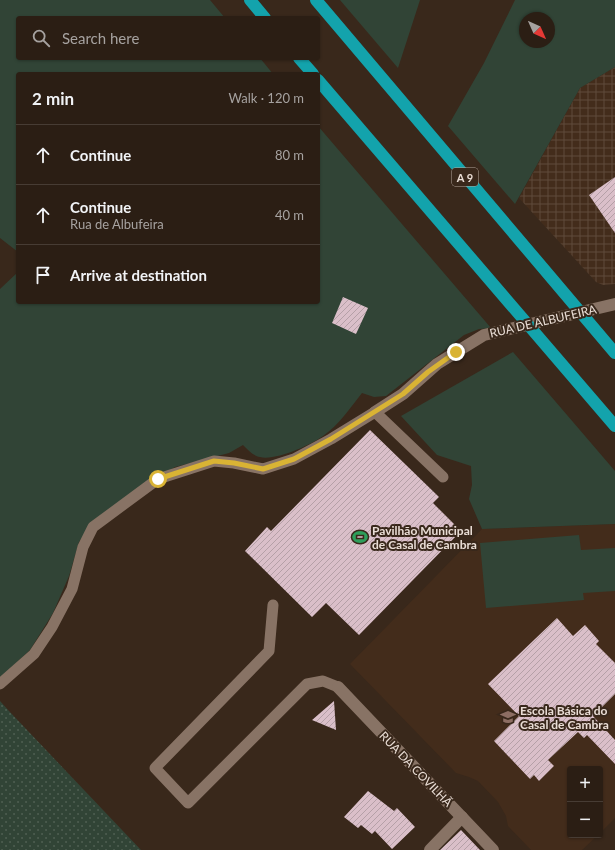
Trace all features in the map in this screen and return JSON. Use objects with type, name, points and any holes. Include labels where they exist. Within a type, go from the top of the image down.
[{"type":"highway","points":[[250,0],[263,16]]},
{"type":"highway","name":"A 9","points":[[316,0],[615,353]]},
{"type":"highway","points":[[302,60],[311,72]]},
{"type":"highway","points":[[320,82],[615,426]]},
{"type":"street","name":"RUA DE ALBUFEIRA","points":[[375,412],[403,394],[437,364],[484,334],[615,304]]},
{"type":"street","name":"RUA DA COVILHÃ","points":[[338,687],[493,850]]},
{"type":"street","points":[[430,850],[462,817]]},
{"type":"lane","points":[[0,684],[34,654],[52,627],[72,589],[83,547],[93,528],[158,479],[214,461],[234,463],[263,469],[294,459],[331,439],[375,412],[443,477]]},
{"type":"lane","points":[[273,605],[269,651],[155,768],[188,803],[307,684],[323,681],[338,687]]},
{"type":"shaded area","points":[[615,67],[615,284],[603,285],[596,282],[519,198],[580,88]]},
{"type":"shaded area","name":"Escola Básica do Casal de Cambra","points":[[615,524],[615,818],[603,830],[603,766],[567,766],[567,838],[595,838],[582,850],[531,850],[508,826],[506,816],[498,802],[478,781],[456,773],[350,664],[482,529]]},
{"type":"green space","points":[[0,0],[210,0],[223,16],[16,16],[16,60],[262,60],[271,72],[16,72],[16,250],[0,238]]},
{"type":"green space","points":[[340,0],[420,0],[398,68]]},
{"type":"green space","points":[[515,0],[615,0],[615,67],[580,88],[515,204],[448,126],[484,63]]},
{"type":"green space","points":[[320,128],[491,328],[479,329],[464,335],[386,396],[374,397],[362,393],[329,432],[310,444],[293,451],[267,458],[255,455],[243,445],[229,453],[175,467],[132,493],[94,520],[79,542],[69,576],[53,613],[30,650],[0,678],[0,289],[16,274],[16,304],[320,304]]},
{"type":"green space","points":[[513,352],[615,471],[615,524],[482,529],[469,499],[472,485],[471,466],[437,455],[401,416]]},
{"type":"green space","points":[[579,535],[581,550],[615,548],[615,591],[583,593],[584,600],[486,608],[480,543]]},
{"type":"green space","points":[[0,701],[9,711],[141,850],[0,850]]},
{"type":"building","points":[[615,177],[615,233],[589,195]]},
{"type":"building","points":[[343,297],[368,308],[356,334],[332,323]]},
{"type":"building","name":"Pavilhão Municipal de Casal de Cambra","points":[[370,430],[439,497],[433,503],[461,531],[359,635],[326,603],[312,617],[245,551],[267,527],[271,531]]},
{"type":"building","points":[[557,618],[573,636],[585,625],[599,641],[596,644],[615,663],[615,694],[593,716],[615,740],[615,764],[587,735],[584,738],[578,732],[548,760],[554,766],[539,781],[534,775],[530,779],[494,741],[519,716],[488,684]]},
{"type":"building","points":[[334,701],[336,730],[312,720]]},
{"type":"building","points":[[368,791],[394,811],[397,808],[415,827],[392,849],[375,831],[372,834],[361,825],[358,828],[344,817]]},
{"type":"building","points":[[461,830],[480,850],[440,850]]},
{"type":"place","name":"Pavilhão Municipal de Casal de Cambra","points":[[360,537]]},
{"type":"place","name":"Escola Básica do Casal de Cambra","points":[[508,717]]},
{"type":"route","points":[[158,479],[214,461],[234,463],[263,469],[294,459],[331,439],[403,394],[437,364],[456,352]]}]
